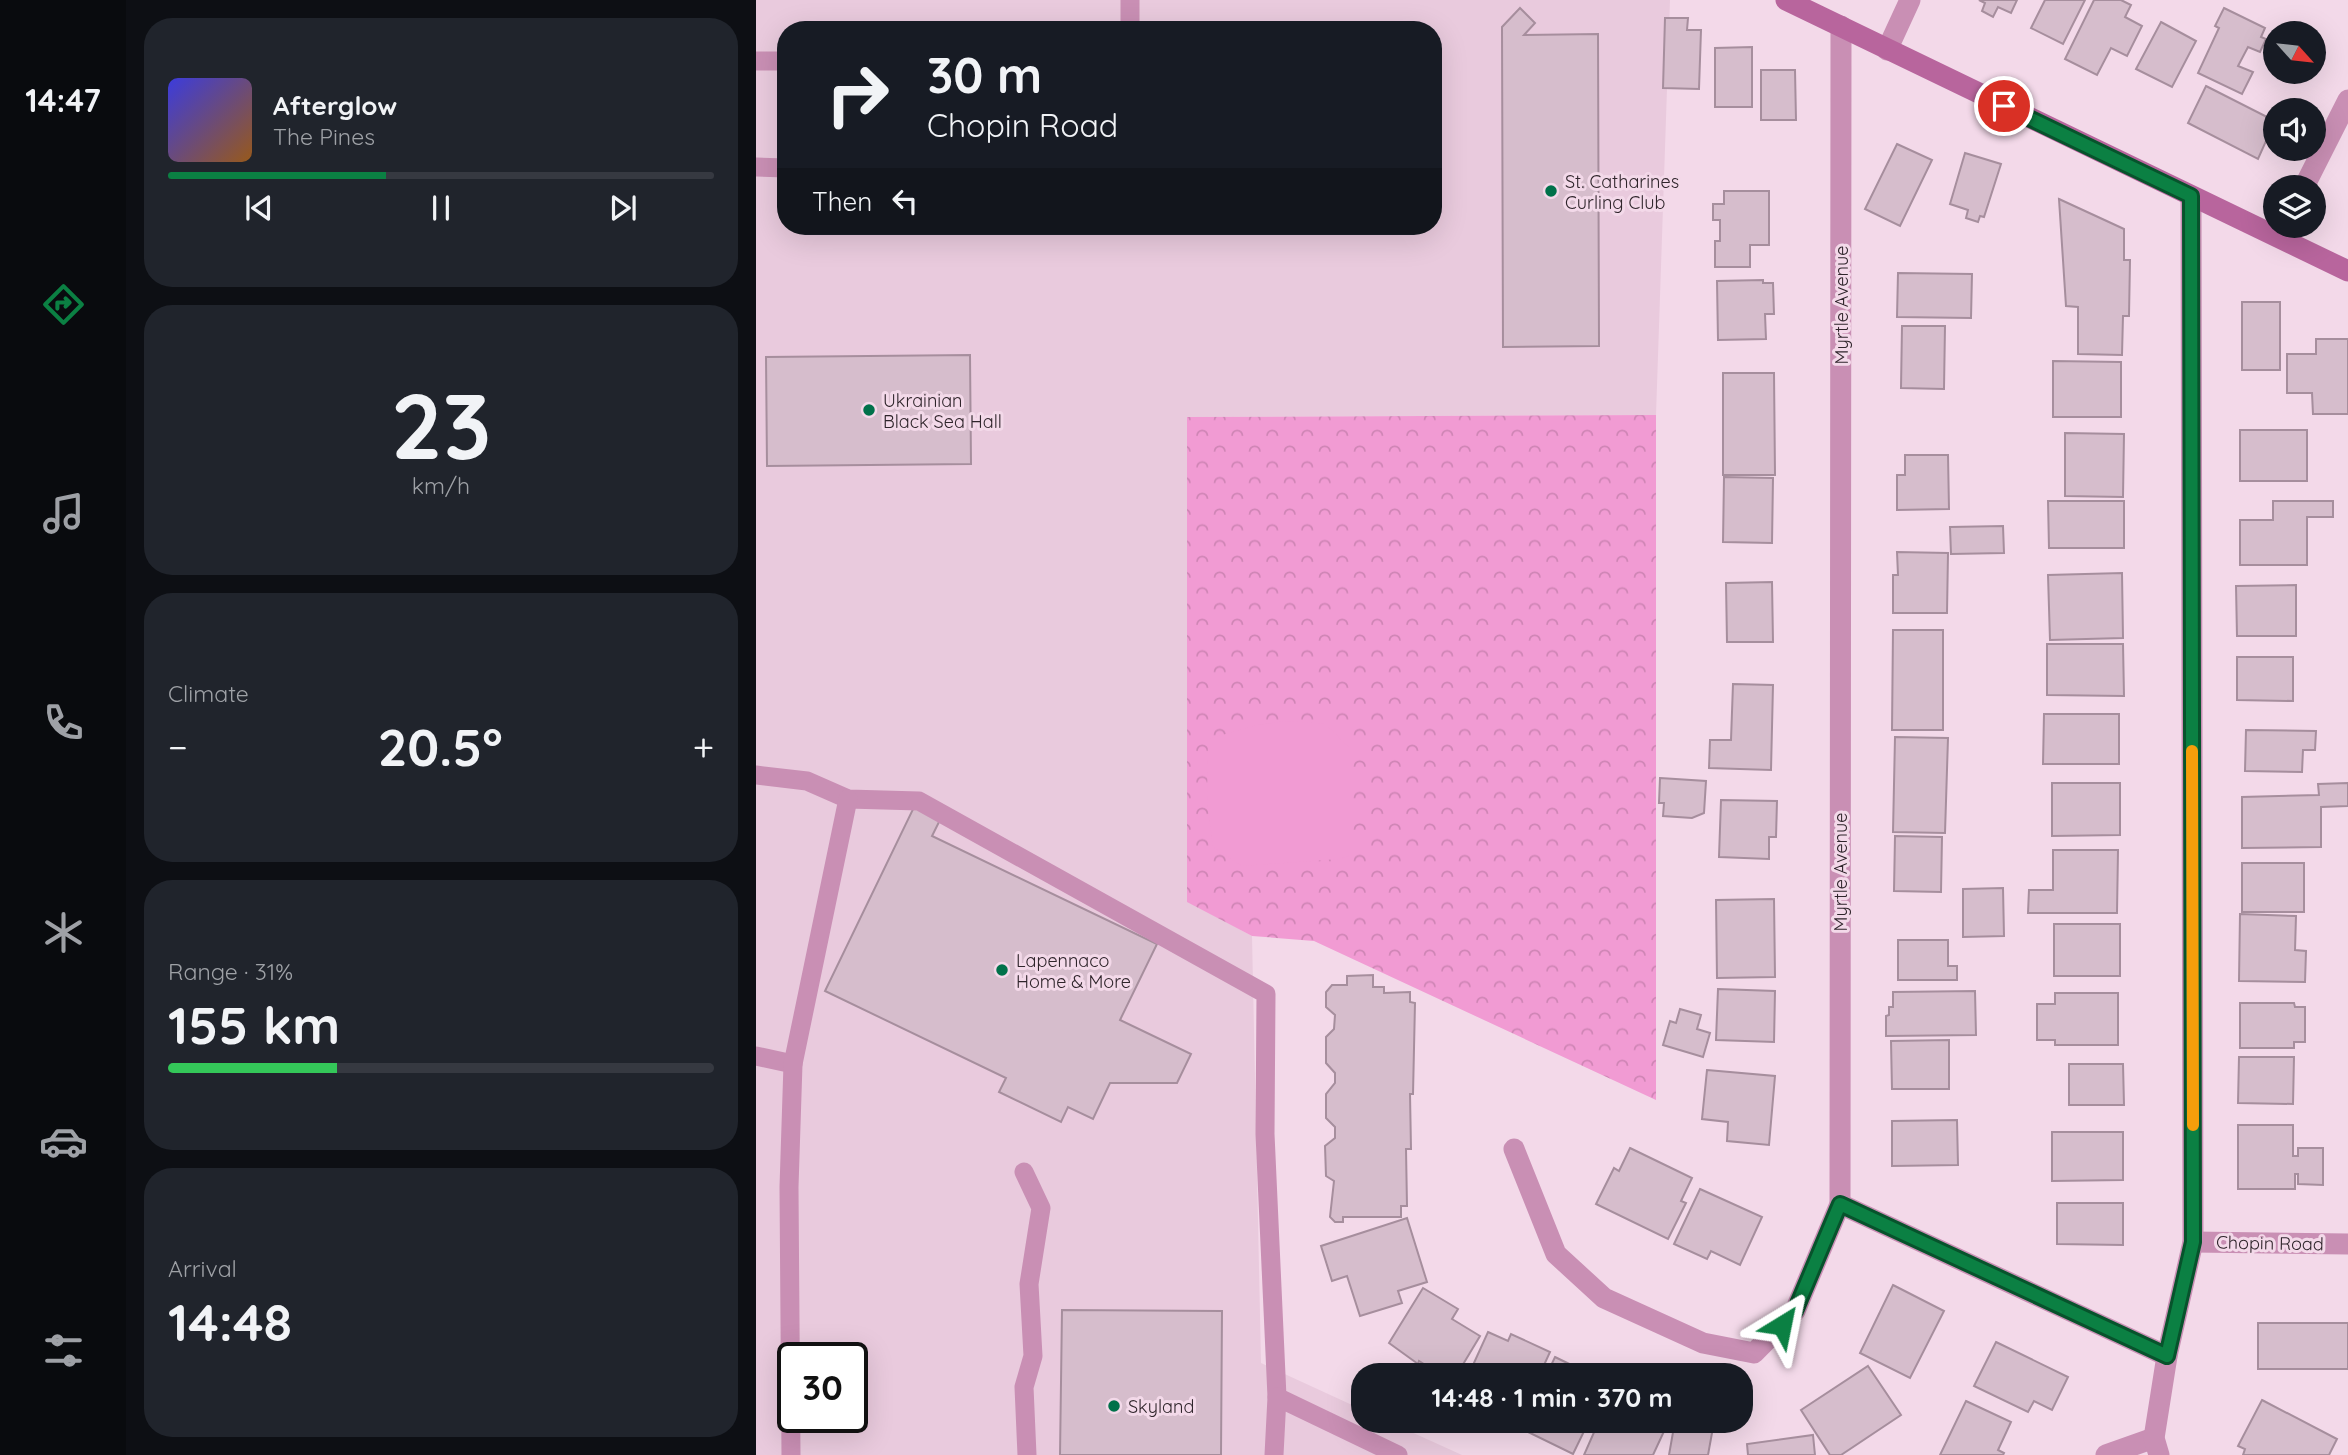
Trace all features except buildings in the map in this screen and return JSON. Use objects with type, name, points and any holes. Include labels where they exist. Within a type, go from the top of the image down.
[{"type":"street","points":[[1786,0],[2191,196],[2263,224]]},
{"type":"street","points":[[1887,50],[1910,0]]},
{"type":"street","name":"Myrtle Avenue","points":[[1514,1149],[1556,1254],[1604,1297],[1703,1343],[1754,1353],[1795,1311],[1840,1204],[1842,26]]},
{"type":"street","points":[[2310,175],[2348,100]]},
{"type":"street","points":[[2106,1455],[2157,1447],[2167,1356],[2193,1242],[2191,196]]},
{"type":"street","points":[[2292,238],[2348,271]]},
{"type":"street","points":[[1840,1204],[2167,1356]]},
{"type":"street","name":"Chopin Road","points":[[2193,1242],[2348,1244]]},
{"type":"lane","points":[[1130,0],[1130,21]]},
{"type":"lane","points":[[756,61],[777,61]]},
{"type":"lane","points":[[756,167],[777,167]]},
{"type":"lane","points":[[756,775],[807,781],[848,799],[919,801],[1266,993],[1265,1135],[1277,1397],[1274,1455]]},
{"type":"lane","points":[[791,1455],[789,1187],[793,1064],[848,799]]},
{"type":"lane","points":[[756,1056],[793,1064]]},
{"type":"lane","points":[[1024,1171],[1041,1208],[1029,1284],[1032,1356],[1024,1387],[1027,1455]]},
{"type":"lane","points":[[1277,1397],[1398,1455]]},
{"type":"shaded area","points":[[756,0],[1670,0],[1656,415],[1187,417],[1187,901],[1252,936],[1261,1363],[1351,1404],[1351,1433],[1413,1433],[1462,1455],[756,1455]]},
{"type":"green space","points":[[1656,415],[1656,1100],[1314,941],[1252,936],[1187,902],[1187,417]]},
{"type":"green space","points":[[1287,721],[1325,724],[1352,750],[1352,855],[1339,859],[1242,866],[1213,847],[1207,802],[1208,739],[1257,725]]},
{"type":"slow traffic","points":[[2192,751],[2193,1125]]},
{"type":"place","name":"St. Catharines Curling Club","points":[[1551,191]]},
{"type":"place","name":"Ukrainian Black Sea Hall","points":[[869,410]]},
{"type":"place","name":"Lapennaco Home & More","points":[[1002,970]]},
{"type":"place","name":"Skyland","points":[[1114,1406]]},
{"type":"route","points":[[1782,1325],[1795,1311],[1840,1204],[2167,1356],[2193,1242],[2191,196],[2004,106]]}]
